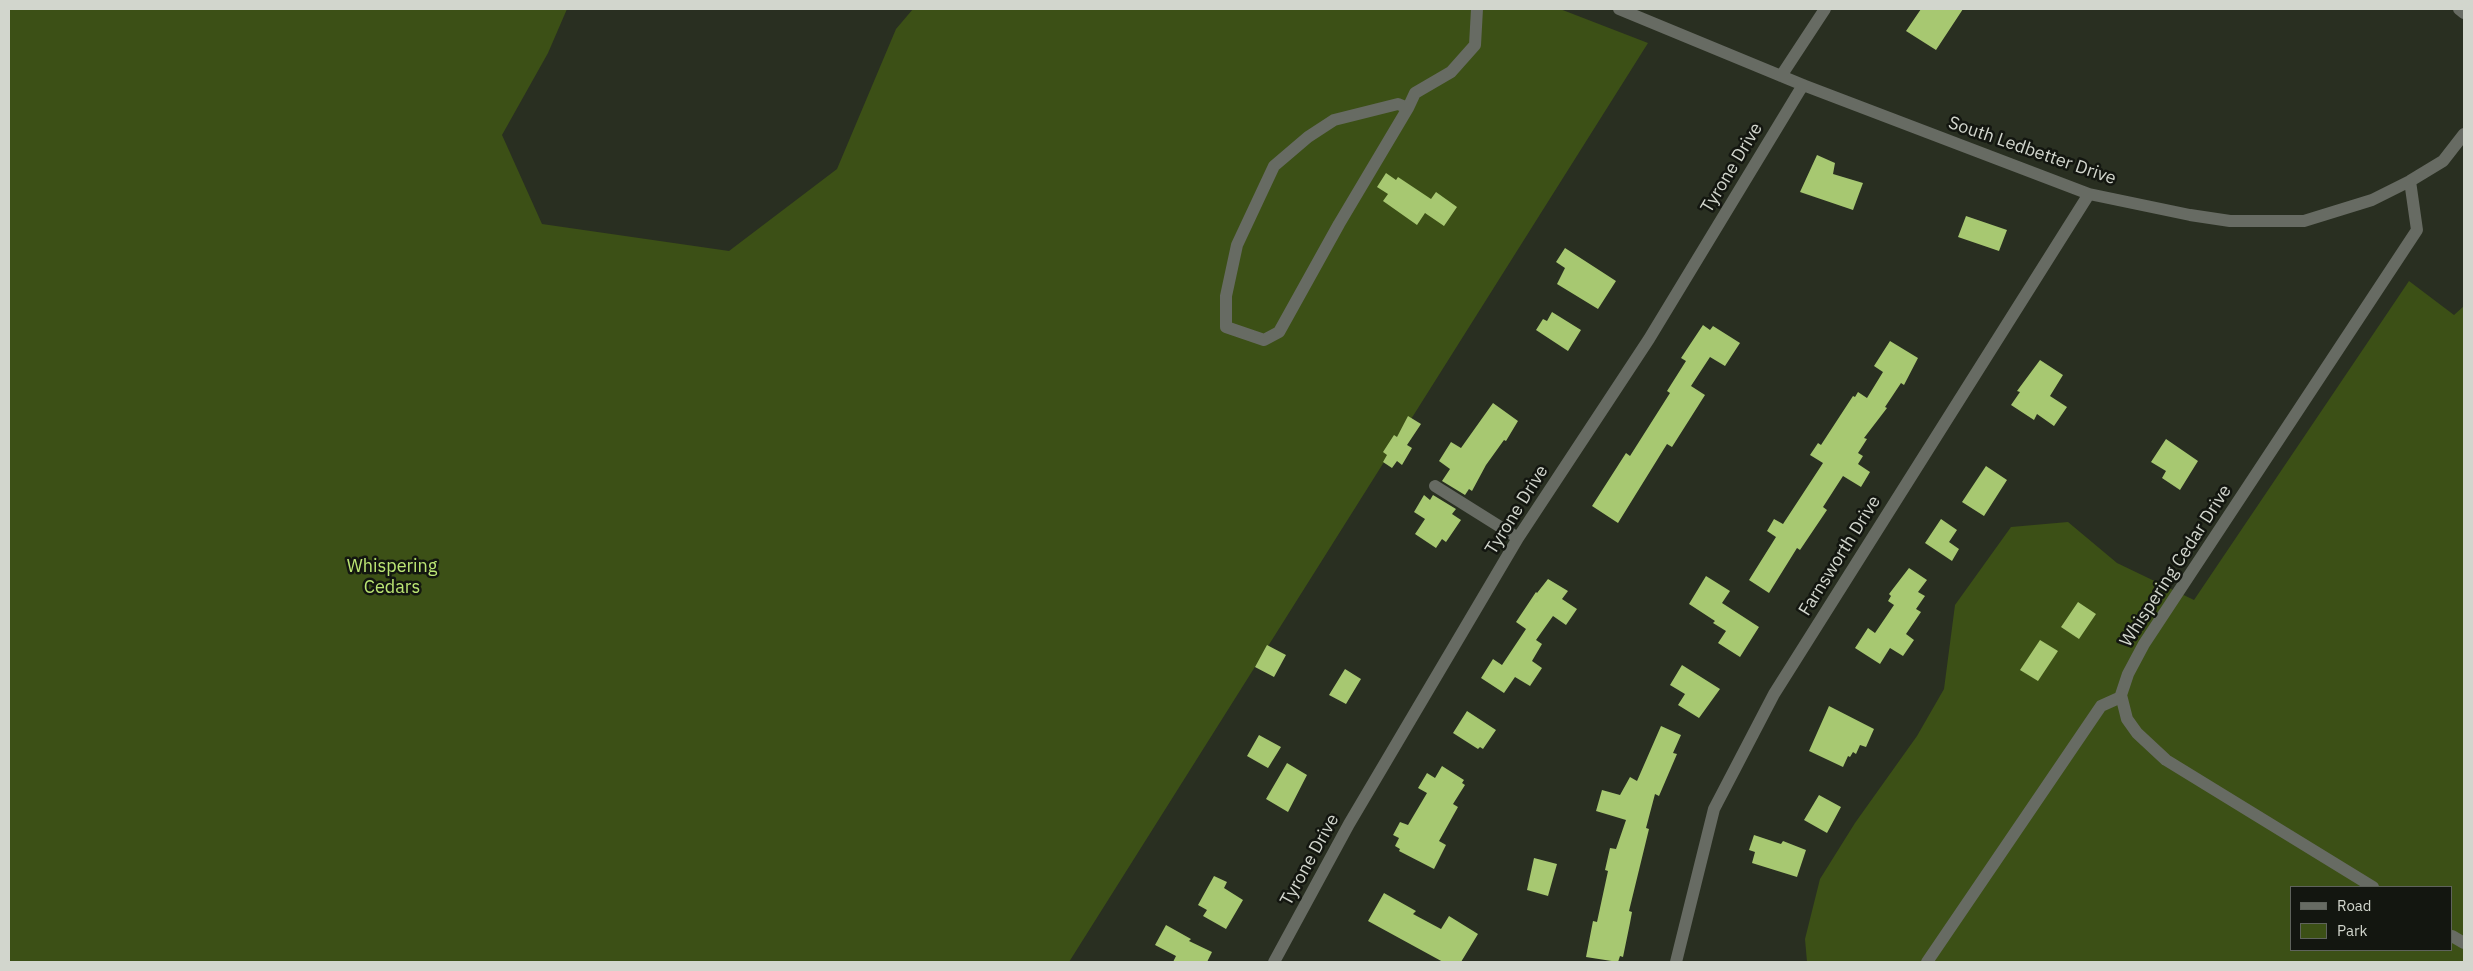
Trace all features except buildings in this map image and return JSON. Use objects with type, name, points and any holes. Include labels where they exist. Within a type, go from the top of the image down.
[{"type":"street","points":[[1408,108],[1398,104],[1334,120],[1308,137],[1274,166],[1237,246],[1226,296],[1226,327],[1264,340],[1279,332],[1338,224],[1408,108],[1415,94],[1451,72],[1475,45],[1477,9]]},
{"type":"street","name":"South Ledbetter Drive","points":[[1619,9],[1803,85],[2089,194],[2222,220],[2304,221],[2372,200],[2410,181],[2443,161],[2464,134]]},
{"type":"street","points":[[1781,76],[1825,9]]},
{"type":"street","points":[[2459,9],[2464,13]]},
{"type":"street","name":"Tyrone Drive","points":[[1274,962],[1349,824],[1518,538],[1648,338],[1803,85]]},
{"type":"street","name":"Whispering Cedar Drive","points":[[2121,697],[2128,674],[2144,644],[2417,230],[2410,181]]},
{"type":"street","name":"Farnsworth Drive","points":[[1676,962],[1714,809],[1774,694],[2089,194]]},
{"type":"street","points":[[1435,486],[1518,538]]},
{"type":"street","points":[[1927,962],[2101,706],[2121,697],[2127,719],[2137,734],[2166,760],[2371,886]]},
{"type":"street","points":[[2453,937],[2464,943]]},
{"type":"green space","name":"Whispering Cedars","points":[[9,9],[567,9],[548,53],[502,135],[542,224],[729,251],[837,169],[896,29],[913,9],[1560,9],[1648,43],[1069,962],[9,962]]},
{"type":"green space","points":[[2409,281],[2454,315],[2464,306],[2464,962],[1807,962],[1805,939],[1820,879],[1855,823],[1917,736],[1944,689],[1955,605],[2011,527],[2068,522],[2117,563],[2194,600]]}]
